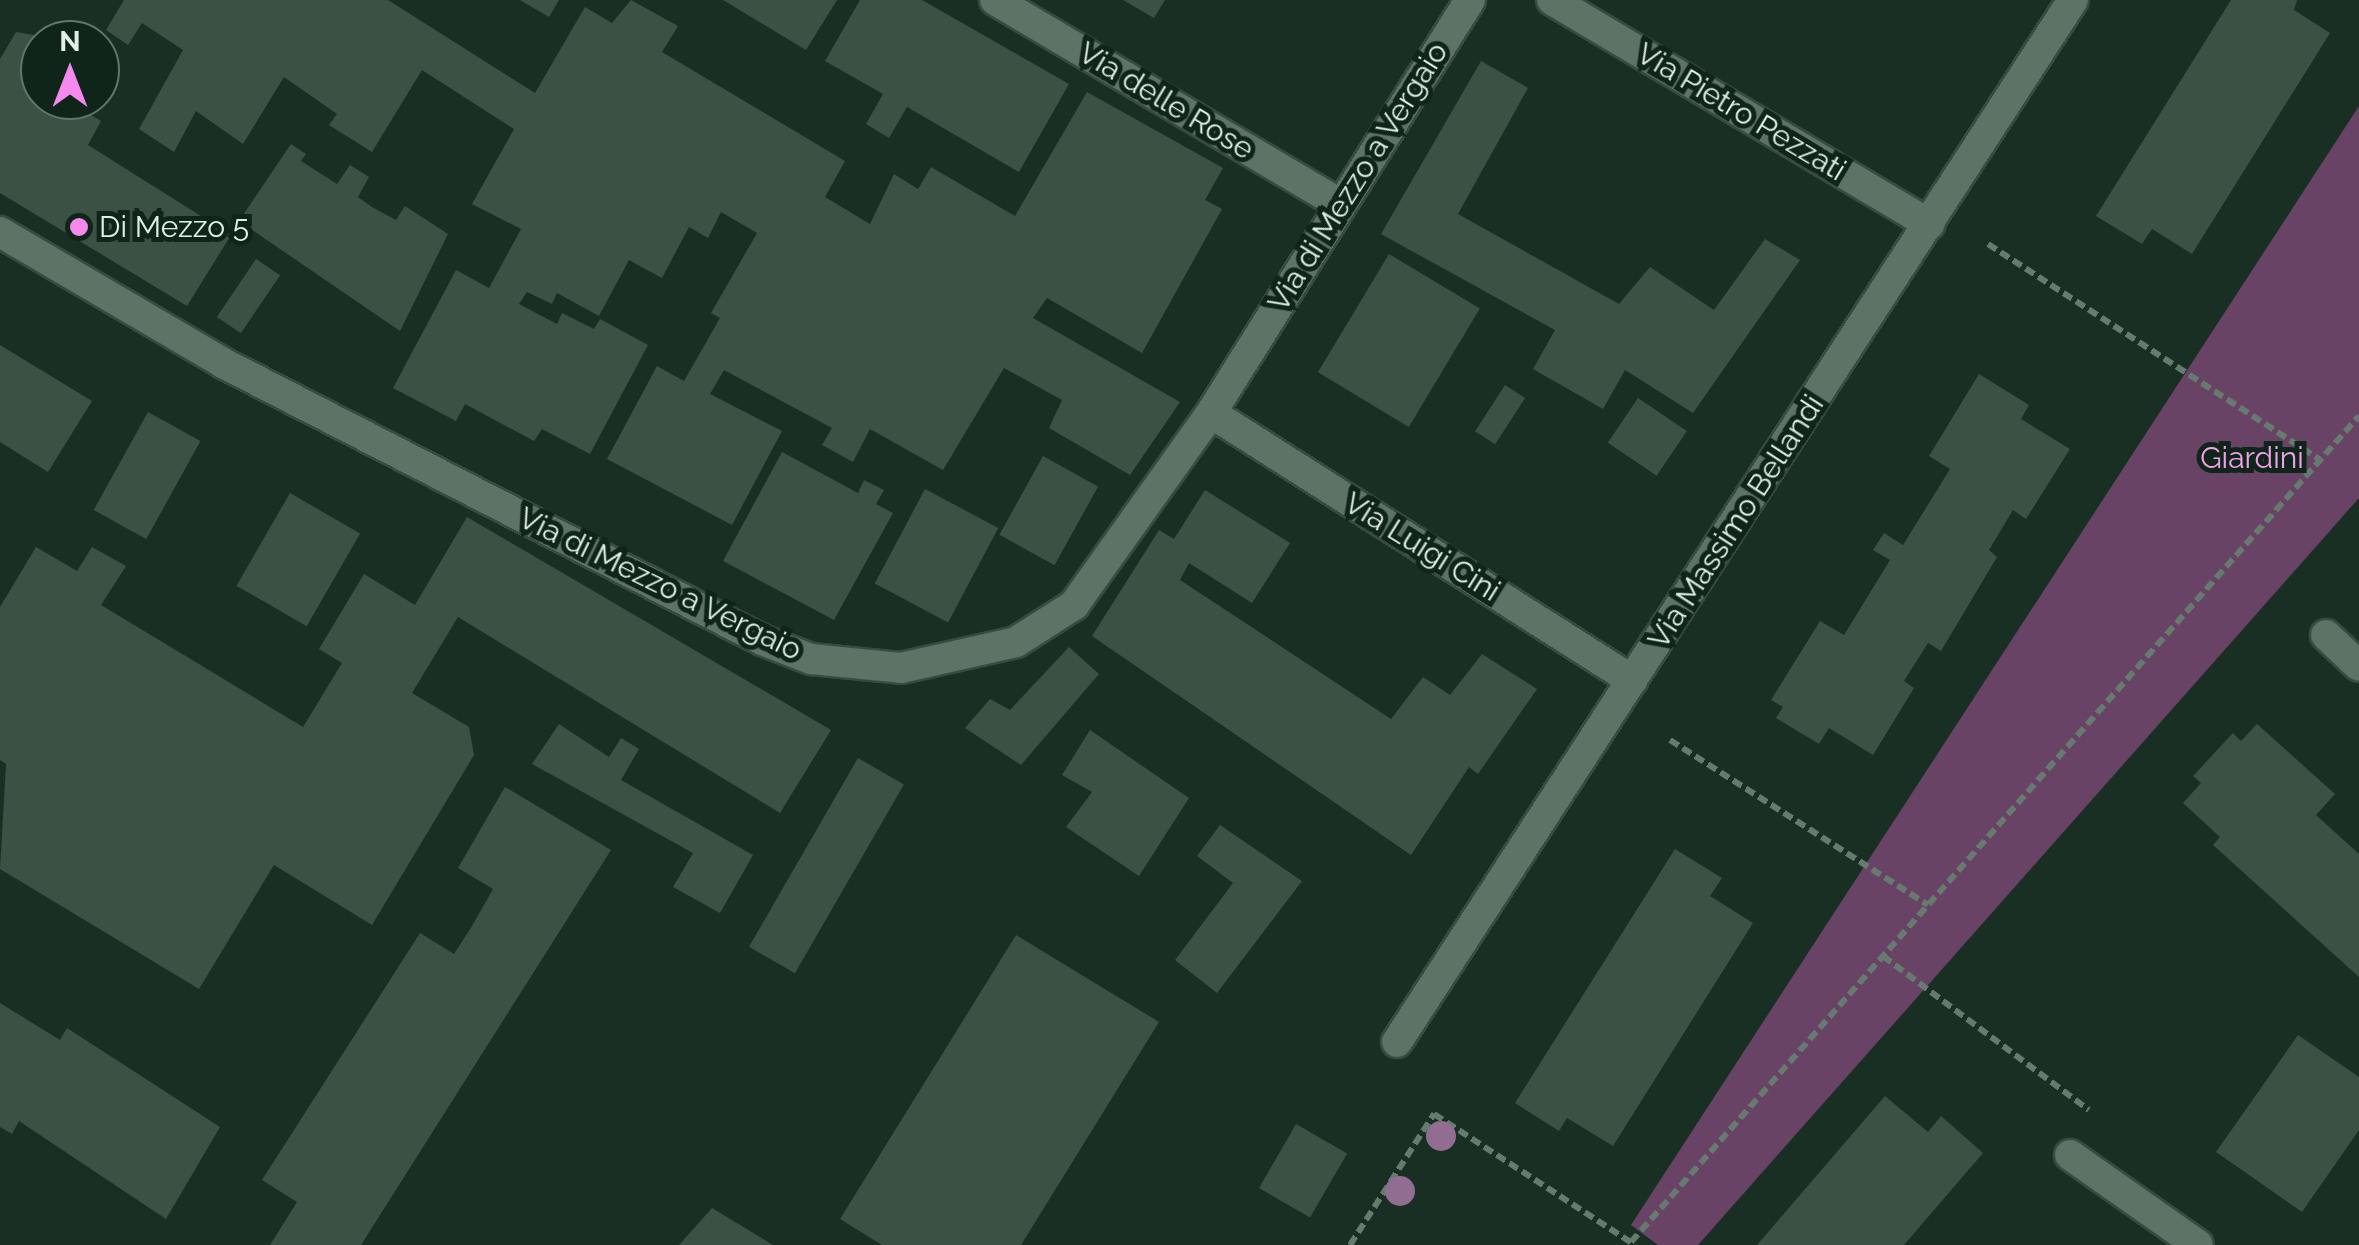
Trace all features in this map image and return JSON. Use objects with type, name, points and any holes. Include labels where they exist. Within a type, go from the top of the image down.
[{"type":"street","name":"Via delle Rose","points":[[995,0],[1338,203]]},
{"type":"street","name":"Via di Mezzo a Vergaio","points":[[0,232],[223,363],[712,616],[811,659],[856,667],[964,658],[1048,624],[1094,580],[1211,413],[1338,203],[1470,0]]},
{"type":"street","name":"Via Pietro Pezzati","points":[[1552,0],[1929,224]]},
{"type":"street","name":"Via Massimo Bellandi","points":[[1397,1042],[2072,0]]},
{"type":"street","name":"Via Luigi Cini","points":[[1211,413],[1632,680]]},
{"type":"street","points":[[2326,636],[2359,666]]},
{"type":"street","points":[[2070,1155],[2198,1245]]},
{"type":"path","points":[[1988,244],[2320,460]]},
{"type":"path","points":[[1350,1245],[1434,1114],[1633,1244],[2359,416]]},
{"type":"path","points":[[1670,740],[1928,906]]},
{"type":"path","points":[[1883,956],[2088,1110]]},
{"type":"green space","name":"Giardini","points":[[2359,106],[2359,498],[1698,1245],[1658,1245],[1631,1225]]},
{"type":"building","points":[[124,0],[388,0],[535,93],[585,7],[612,23],[631,0],[678,26],[662,52],[845,161],[825,197],[870,224],[894,174],[918,189],[931,167],[1015,216],[1087,92],[1223,168],[1205,200],[1222,209],[1142,353],[1047,298],[1033,318],[1180,402],[1130,475],[1049,428],[1062,400],[1004,368],[943,470],[870,429],[853,462],[822,445],[832,428],[724,370],[710,394],[782,431],[732,525],[607,459],[657,366],[684,381],[720,318],[711,313],[757,233],[721,212],[708,238],[689,227],[662,278],[629,260],[599,316],[557,293],[552,304],[527,292],[519,304],[557,324],[562,313],[594,329],[600,319],[648,345],[590,454],[542,429],[534,441],[465,404],[456,421],[393,388],[456,270],[489,288],[521,229],[472,204],[514,129],[422,70],[372,152],[329,125],[337,114],[284,77],[243,144],[196,111],[174,152],[139,129],[183,50],[142,23],[128,45],[120,40],[120,20],[112,20]]},
{"type":"building","points":[[520,0],[559,0],[549,17]]},
{"type":"building","points":[[723,0],[837,0],[806,50]]},
{"type":"building","points":[[860,0],[922,0],[1069,84],[1019,172],[907,107],[889,138],[866,124],[883,94],[825,61]]},
{"type":"building","points":[[1123,0],[1165,0],[1154,18]]},
{"type":"building","points":[[2231,0],[2297,0],[2294,10],[2330,33],[2192,254],[2152,229],[2142,244],[2096,216]]},
{"type":"building","points":[[16,32],[20,33],[20,120],[99,120],[88,145],[231,235],[187,306],[0,193],[0,59]]},
{"type":"building","points":[[1481,61],[1528,88],[1458,214],[1619,304],[1650,267],[1714,310],[1765,239],[1800,260],[1693,413],[1625,370],[1603,409],[1533,369],[1555,330],[1381,234]]},
{"type":"building","points":[[291,144],[306,154],[301,161],[337,184],[350,165],[369,177],[358,197],[372,207],[396,220],[405,206],[448,234],[400,331],[239,221]]},
{"type":"building","points":[[1389,254],[1480,309],[1409,427],[1318,372]]},
{"type":"building","points":[[256,259],[280,275],[241,333],[217,317]]},
{"type":"building","points":[[0,345],[92,401],[48,472],[0,442]]},
{"type":"building","points":[[1979,374],[2029,405],[2021,419],[2070,449],[2026,519],[2013,510],[1989,550],[1997,557],[1941,651],[1928,643],[1904,681],[1914,688],[1873,755],[1829,728],[1819,744],[1776,718],[1783,707],[1771,700],[1820,621],[1844,635],[1890,560],[1873,550],[1884,533],[1903,545],[1950,469],[1929,456]]},
{"type":"building","points":[[1505,385],[1525,398],[1495,444],[1475,431]]},
{"type":"building","points":[[1638,398],[1687,431],[1657,476],[1608,443]]},
{"type":"building","points":[[148,412],[200,441],[146,539],[94,510]]},
{"type":"building","points":[[782,452],[858,493],[864,480],[884,490],[876,504],[893,513],[834,620],[723,561]]},
{"type":"building","points":[[1043,456],[1098,487],[1054,565],[999,535]]},
{"type":"building","points":[[925,489],[998,528],[948,622],[875,583]]},
{"type":"building","points":[[1205,490],[1290,543],[1252,603],[1189,563],[1180,580],[1391,719],[1423,677],[1450,695],[1482,654],[1537,689],[1478,774],[1469,767],[1411,855],[1092,636],[1159,530],[1174,539]]},
{"type":"building","points":[[290,493],[360,534],[307,626],[236,586]]},
{"type":"building","points":[[467,517],[831,730],[780,813],[458,617],[412,693],[469,727],[474,755],[372,925],[274,865],[199,989],[0,869],[6,764],[0,760],[0,607],[36,547],[77,571],[92,547],[126,566],[101,605],[303,727],[342,663],[319,649],[364,574],[415,605]]},
{"type":"building","points":[[1069,647],[1099,674],[1021,765],[965,728],[990,699],[1010,710]]},
{"type":"building","points":[[559,724],[609,757],[621,738],[639,749],[621,780],[753,855],[720,913],[673,887],[693,853],[532,764]]},
{"type":"building","points":[[2257,724],[2335,794],[2316,815],[2359,854],[2359,977],[2213,845],[2220,837],[2183,803],[2201,783],[2193,776],[2233,733],[2241,741]]},
{"type":"building","points":[[1090,730],[1189,798],[1139,876],[1066,827],[1092,792],[1062,775]]},
{"type":"building","points":[[858,758],[904,784],[795,973],[749,947]]},
{"type":"building","points":[[505,787],[611,850],[361,1245],[270,1245],[297,1202],[262,1180],[420,933],[454,954],[472,926],[493,889],[458,868]]},
{"type":"building","points":[[1220,825],[1302,881],[1217,993],[1175,960],[1233,883],[1197,856]]},
{"type":"building","points":[[1675,849],[1722,878],[1710,896],[1753,923],[1613,1146],[1567,1118],[1559,1131],[1515,1103]]},
{"type":"building","points":[[1016,935],[1159,1022],[1021,1245],[882,1245],[840,1219]]},
{"type":"building","points":[[0,1003],[60,1040],[67,1028],[220,1127],[166,1219],[19,1121],[12,1134],[0,1127]]},
{"type":"building","points":[[2298,1035],[2359,1077],[2359,1130],[2302,1212],[2216,1152]]},
{"type":"building","points":[[1885,1096],[1928,1132],[1941,1116],[1983,1153],[1904,1245],[1757,1245]]},
{"type":"building","points":[[1296,1124],[1347,1154],[1310,1218],[1259,1188]]},
{"type":"building","points":[[712,1208],[773,1245],[679,1245]]},
{"type":"place","name":"Di Mezzo 5","points":[[79,227]]}]
